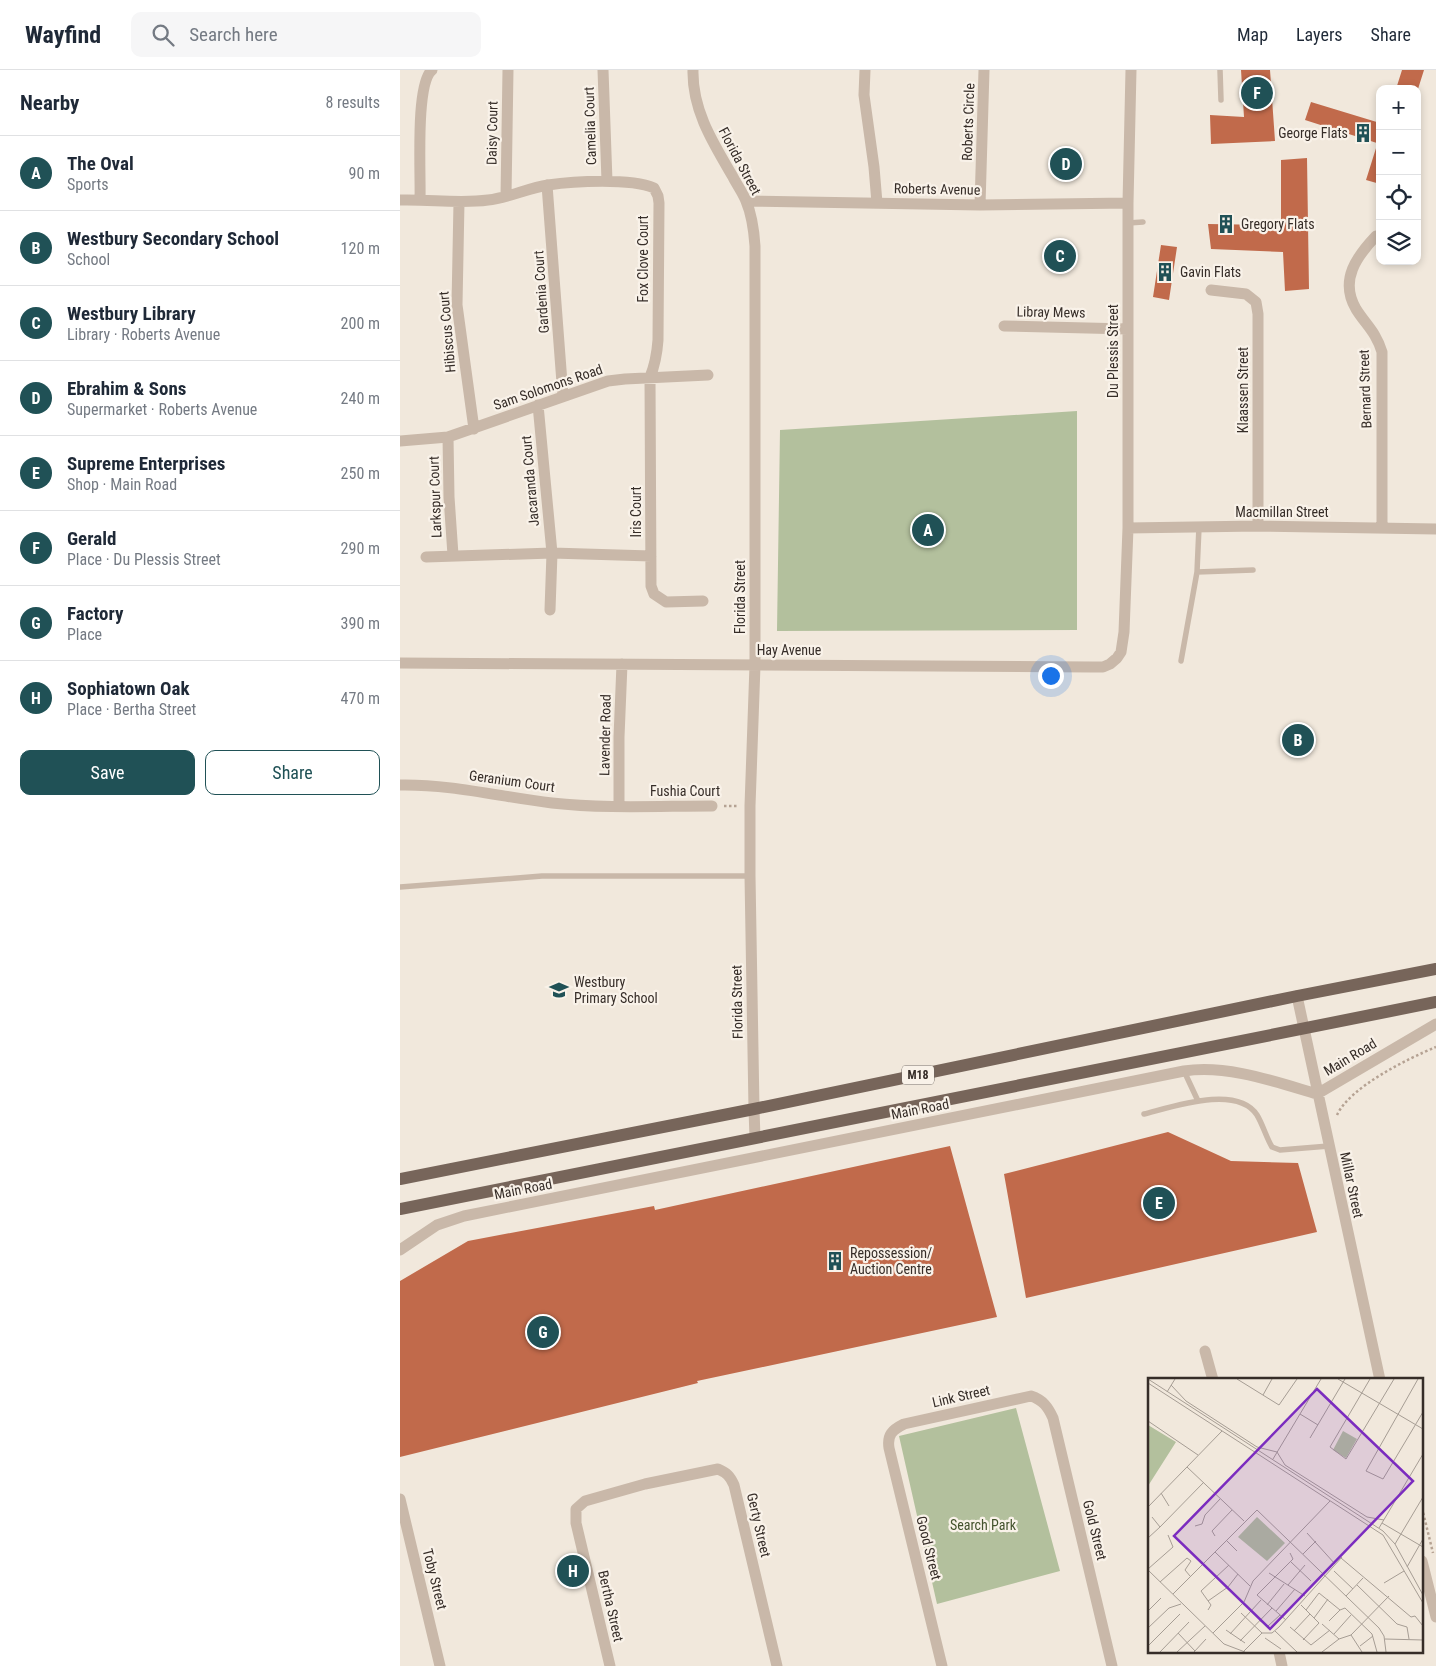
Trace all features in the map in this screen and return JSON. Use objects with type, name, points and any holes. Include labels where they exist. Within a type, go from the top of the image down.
[{"type":"main road","name":"M18","points":[[400,1179],[754,1109],[1297,996],[1436,969]]},
{"type":"main road","name":"Main Road","points":[[400,1209],[1436,1002]]},
{"type":"street","points":[[420,200],[421,102],[423,86],[432,70]]},
{"type":"street","name":"Daisy Court","points":[[506,196],[508,70]]},
{"type":"street","name":"Camelia Court","points":[[603,70],[607,181]]},
{"type":"street","name":"Florida Street","points":[[692,70],[692,81],[697,106],[707,132],[746,201],[753,225],[756,263],[755,665],[750,806],[756,1138]]},
{"type":"street","points":[[865,70],[864,95],[874,167],[876,203]]},
{"type":"street","name":"Roberts Circle","points":[[980,205],[984,70]]},
{"type":"street","name":"Du Plessis Street","points":[[1124,632],[1128,528],[1128,203],[1131,70]]},
{"type":"street","name":"Fox Clove Court","points":[[400,200],[459,202],[491,200],[547,185],[607,181],[640,183],[654,188],[658,196],[657,353],[650,377]]},
{"type":"street","name":"Gardenia Court","points":[[547,185],[558,308],[563,396]]},
{"type":"street","name":"Roberts Avenue","points":[[746,201],[980,205],[1128,203]]},
{"type":"street","name":"Hibiscus Court","points":[[459,202],[457,305],[474,429]]},
{"type":"street","name":"Bernard Street","points":[[1376,236],[1361,252],[1354,265],[1350,276],[1350,289],[1356,310],[1378,338],[1382,352],[1382,528]]},
{"type":"street","name":"Klaassen Street","points":[[1211,290],[1246,294],[1256,302],[1258,314],[1258,526]]},
{"type":"street","name":"Libray Mews","points":[[1004,326],[1128,328]]},
{"type":"street","name":"Sam Solomons Road","points":[[400,441],[448,438],[608,381],[708,375]]},
{"type":"street","name":"Iris Court","points":[[650,377],[651,586],[654,594],[666,602],[703,601]]},
{"type":"street","name":"Jacaranda Court","points":[[538,406],[552,553],[550,610]]},
{"type":"street","name":"Larkspur Court","points":[[448,438],[449,498],[453,555]]},
{"type":"street","name":"Macmillan Street","points":[[1128,528],[1258,526],[1436,529]]},
{"type":"street","name":"Larkspur Court","points":[[426,557],[552,553],[651,556]]},
{"type":"street","name":"Hay Avenue","points":[[400,663],[1103,667],[1110,664],[1121,652],[1124,632]]},
{"type":"street","name":"Lavender Road","points":[[619,806],[618,737],[622,664]]},
{"type":"street","name":"Geranium Court","points":[[400,784],[446,787],[570,805],[619,806]]},
{"type":"street","name":"Fushia Court","points":[[619,806],[712,806]]},
{"type":"street","name":"Millar Street","points":[[1297,996],[1380,1378]]},
{"type":"street","name":"Main Road","points":[[400,1250],[437,1225],[464,1216],[1201,1069],[1219,1070],[1291,1086],[1317,1094],[1436,1024]]},
{"type":"street","points":[[1205,1350],[1212,1378]]},
{"type":"street","name":"Link Street","points":[[889,1437],[891,1432],[904,1424],[1020,1398],[1031,1396],[1044,1403]]},
{"type":"street","name":"Gold Street","points":[[1044,1403],[1052,1418],[1112,1666]]},
{"type":"street","name":"Good Street","points":[[889,1437],[889,1448],[942,1666]]},
{"type":"street","name":"Gerty Street","points":[[645,1484],[718,1470],[726,1473],[731,1478],[777,1666]]},
{"type":"street","name":"Bertha Street","points":[[610,1666],[575,1515],[576,1509],[585,1501],[645,1484]]},
{"type":"street","name":"Toby Street","points":[[400,1499],[440,1666]]},
{"type":"street","points":[[1428,1559],[1436,1617]]},
{"type":"lane","points":[[1220,70],[1221,100]]},
{"type":"lane","points":[[1128,223],[1143,222]]},
{"type":"lane","points":[[1181,662],[1197,572],[1199,527]]},
{"type":"lane","points":[[1197,572],[1253,570]]},
{"type":"lane","points":[[400,887],[542,876],[750,876]]},
{"type":"lane","points":[[1184,1072],[1198,1101]]},
{"type":"lane","points":[[1144,1114],[1198,1101],[1226,1099],[1245,1105],[1257,1114],[1272,1147],[1280,1150],[1329,1146]]},
{"type":"path","name":"Fushia Court","points":[[712,806],[750,806]]},
{"type":"path","points":[[1335,1119],[1341,1106],[1357,1092],[1410,1058],[1436,1047]]},
{"type":"path","points":[[1424,1525],[1428,1559]]},
{"type":"green space","points":[[1077,411],[1077,630],[777,631],[780,430]]},
{"type":"green space","name":"Search Park","points":[[1016,1408],[1060,1571],[937,1604],[899,1436]]},
{"type":"building","points":[[1241,70],[1270,70],[1275,141],[1211,144],[1210,115],[1244,117]]},
{"type":"building","points":[[1402,70],[1424,70],[1419,85],[1397,85]]},
{"type":"building","name":"George Flats","points":[[1311,102],[1376,122],[1376,143],[1305,120]]},
{"type":"building","points":[[1376,148],[1376,183],[1366,180]]},
{"type":"building","name":"Gregory Flats","points":[[1307,158],[1309,289],[1285,291],[1283,252],[1211,249],[1208,224],[1281,225],[1281,160]]},
{"type":"building","name":"Gavin Flats","points":[[1161,245],[1177,247],[1169,300],[1153,297]]},
{"type":"building","points":[[1168,1132],[1231,1161],[1298,1163],[1317,1232],[1026,1298],[1004,1174]]},
{"type":"building","points":[[950,1146],[997,1317],[697,1381],[698,1383],[400,1457],[400,1281],[468,1241],[654,1206],[655,1210]]},
{"type":"place","name":"Gerald","points":[[1257,93]]},
{"type":"place","name":"George Flats","points":[[1363,133]]},
{"type":"place","name":"Ebrahim & Sons","points":[[1066,164]]},
{"type":"place","name":"Gregory Flats","points":[[1226,224]]},
{"type":"place","name":"Westbury Library","points":[[1060,256]]},
{"type":"place","name":"Gavin Flats","points":[[1165,272]]},
{"type":"place","name":"The Oval","points":[[928,530]]},
{"type":"place","name":"Westbury Secondary School","points":[[1298,740]]},
{"type":"place","name":"Westbury Primary School","points":[[559,990]]},
{"type":"place","name":"Supreme Enterprises","points":[[1159,1203]]},
{"type":"place","name":"Repossession/ Auction Centre","points":[[835,1261]]},
{"type":"place","name":"Factory","points":[[543,1332]]},
{"type":"place","name":"Sophiatown Oak","points":[[573,1571]]}]
